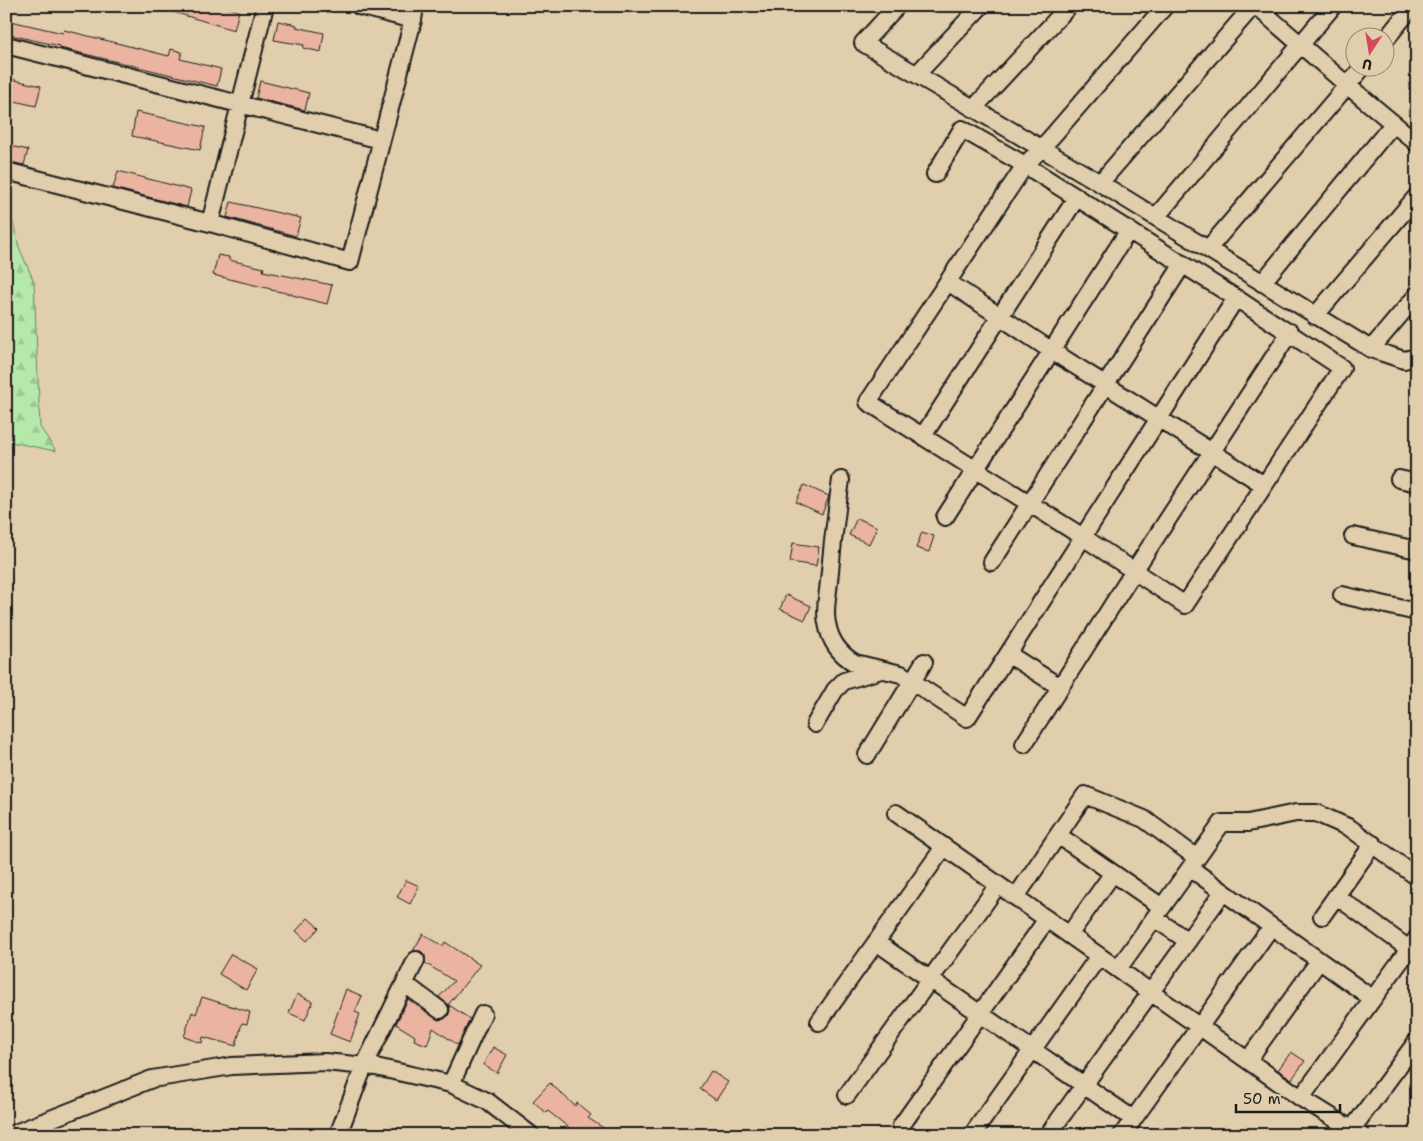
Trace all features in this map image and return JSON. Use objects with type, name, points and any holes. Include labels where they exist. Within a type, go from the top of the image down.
[{"type":"street","points":[[210,223],[242,104],[265,6]]},
{"type":"street","points":[[6,170],[210,223],[350,262],[414,13],[359,6]]},
{"type":"street","points":[[897,6],[863,43],[1042,148],[1371,349],[1404,360],[1417,357]]},
{"type":"street","points":[[917,74],[981,6]]},
{"type":"street","points":[[974,108],[1069,6]]},
{"type":"street","points":[[935,174],[962,129],[1025,165],[1077,197],[1290,332],[1342,368],[1185,605],[1083,537],[868,402],[1025,165],[1042,148],[1165,6]]},
{"type":"street","points":[[1100,183],[1252,6]]},
{"type":"street","points":[[1256,6],[1347,86],[1417,143]]},
{"type":"street","points":[[1156,217],[1334,6]]},
{"type":"street","points":[[1395,28],[1411,8]]},
{"type":"street","points":[[6,46],[381,140]]},
{"type":"street","points":[[1208,249],[1354,78]]},
{"type":"street","points":[[1262,283],[1394,124]]},
{"type":"street","points":[[1315,316],[1417,196]]},
{"type":"street","points":[[923,436],[1077,197]]},
{"type":"street","points":[[945,517],[1129,230]]},
{"type":"street","points":[[992,562],[1182,264]]},
{"type":"street","points":[[948,282],[1052,351],[1160,417],[1264,485]]},
{"type":"street","points":[[1371,349],[1417,295]]},
{"type":"street","points":[[840,480],[833,535],[826,622],[832,641],[840,653],[855,662],[901,674],[966,718],[1236,298]]},
{"type":"street","points":[[1024,744],[1290,332]]},
{"type":"street","points":[[1398,479],[1417,483]]},
{"type":"street","points":[[1353,536],[1417,550]]},
{"type":"street","points":[[1342,595],[1417,612]]},
{"type":"street","points":[[1008,654],[1060,687]]},
{"type":"street","points":[[867,755],[924,662]]},
{"type":"street","points":[[815,724],[835,690],[844,681],[883,669]]},
{"type":"street","points":[[1016,897],[1086,795],[1144,819],[1223,892],[1373,999]]},
{"type":"street","points":[[896,813],[1301,1098],[1357,1132],[1417,1041]]},
{"type":"street","points":[[1118,969],[1222,823],[1248,823],[1296,813],[1316,813],[1350,828],[1417,877]]},
{"type":"street","points":[[1058,835],[1113,874],[1158,912],[1188,941]]},
{"type":"street","points":[[1322,916],[1373,844]]},
{"type":"street","points":[[819,1022],[944,847]]},
{"type":"street","points":[[1069,935],[1113,874]]},
{"type":"street","points":[[847,1095],[998,884]]},
{"type":"street","points":[[1048,1135],[1223,892]]},
{"type":"street","points":[[1301,1098],[1413,943],[1336,896]]},
{"type":"street","points":[[901,1126],[1047,919]]},
{"type":"street","points":[[1122,1135],[1271,926]]},
{"type":"street","points":[[876,942],[1133,1119]]},
{"type":"street","points":[[972,1135],[1099,956]]},
{"type":"street","points":[[338,1135],[364,1066],[413,970],[416,960]]},
{"type":"street","points":[[1248,1060],[1319,961]]},
{"type":"street","points":[[405,984],[440,1010]]},
{"type":"street","points":[[451,1084],[483,1014]]},
{"type":"street","points":[[12,1134],[152,1079],[210,1068],[257,1064],[325,1062],[364,1066],[451,1084],[487,1101],[531,1135]]},
{"type":"green space","points":[[6,196],[19,247],[34,282],[40,427],[56,451],[6,441]]},
{"type":"building","points":[[163,6],[222,6],[239,11],[234,30],[163,9]]},
{"type":"building","points":[[6,20],[63,33],[64,30],[169,56],[171,49],[182,52],[180,59],[221,69],[217,86],[6,34]]},
{"type":"building","points":[[278,21],[324,33],[321,52],[303,48],[304,45],[274,40]]},
{"type":"building","points":[[6,78],[41,86],[36,106],[6,99]]},
{"type":"building","points":[[260,81],[309,93],[305,110],[256,98]]},
{"type":"building","points":[[136,112],[205,127],[200,150],[132,136]]},
{"type":"building","points":[[6,145],[28,150],[24,165],[6,161]]},
{"type":"building","points":[[118,171],[191,190],[187,207],[113,188]]},
{"type":"building","points":[[231,202],[301,218],[296,236],[227,217]]},
{"type":"building","points":[[218,255],[229,257],[229,260],[264,268],[263,271],[332,285],[327,304],[213,275]]},
{"type":"building","points":[[804,485],[829,496],[822,514],[796,502]]},
{"type":"building","points":[[857,518],[877,527],[869,544],[849,535]]},
{"type":"building","points":[[922,532],[934,536],[929,552],[916,548]]},
{"type":"building","points":[[793,543],[819,547],[816,566],[790,562]]},
{"type":"building","points":[[786,595],[811,606],[805,620],[780,609]]},
{"type":"building","points":[[406,880],[419,886],[410,904],[397,897]]},
{"type":"building","points":[[308,918],[319,928],[307,941],[296,931]]},
{"type":"building","points":[[423,934],[443,946],[445,942],[480,965],[448,1005],[439,997],[454,981],[425,963],[425,955],[421,951],[413,951]]},
{"type":"building","points":[[231,954],[258,969],[246,990],[219,974]]},
{"type":"building","points":[[346,989],[362,996],[355,1012],[360,1014],[350,1042],[330,1034]]},
{"type":"building","points":[[297,994],[313,1002],[305,1020],[289,1013]]},
{"type":"building","points":[[202,997],[250,1012],[247,1024],[242,1023],[236,1046],[203,1037],[202,1043],[184,1037],[192,1012],[196,1014]]},
{"type":"building","points":[[408,999],[438,1020],[448,1016],[450,1011],[449,1005],[470,1019],[458,1045],[433,1028],[427,1045],[414,1040],[415,1036],[396,1024]]},
{"type":"building","points":[[493,1047],[507,1055],[497,1073],[483,1065]]},
{"type":"building","points":[[1291,1052],[1305,1061],[1292,1079],[1278,1070]]},
{"type":"building","points":[[711,1071],[728,1082],[716,1100],[700,1089]]},
{"type":"building","points":[[550,1083],[575,1106],[577,1103],[591,1115],[588,1118],[614,1135],[578,1135],[548,1111],[546,1113],[533,1101]]}]
